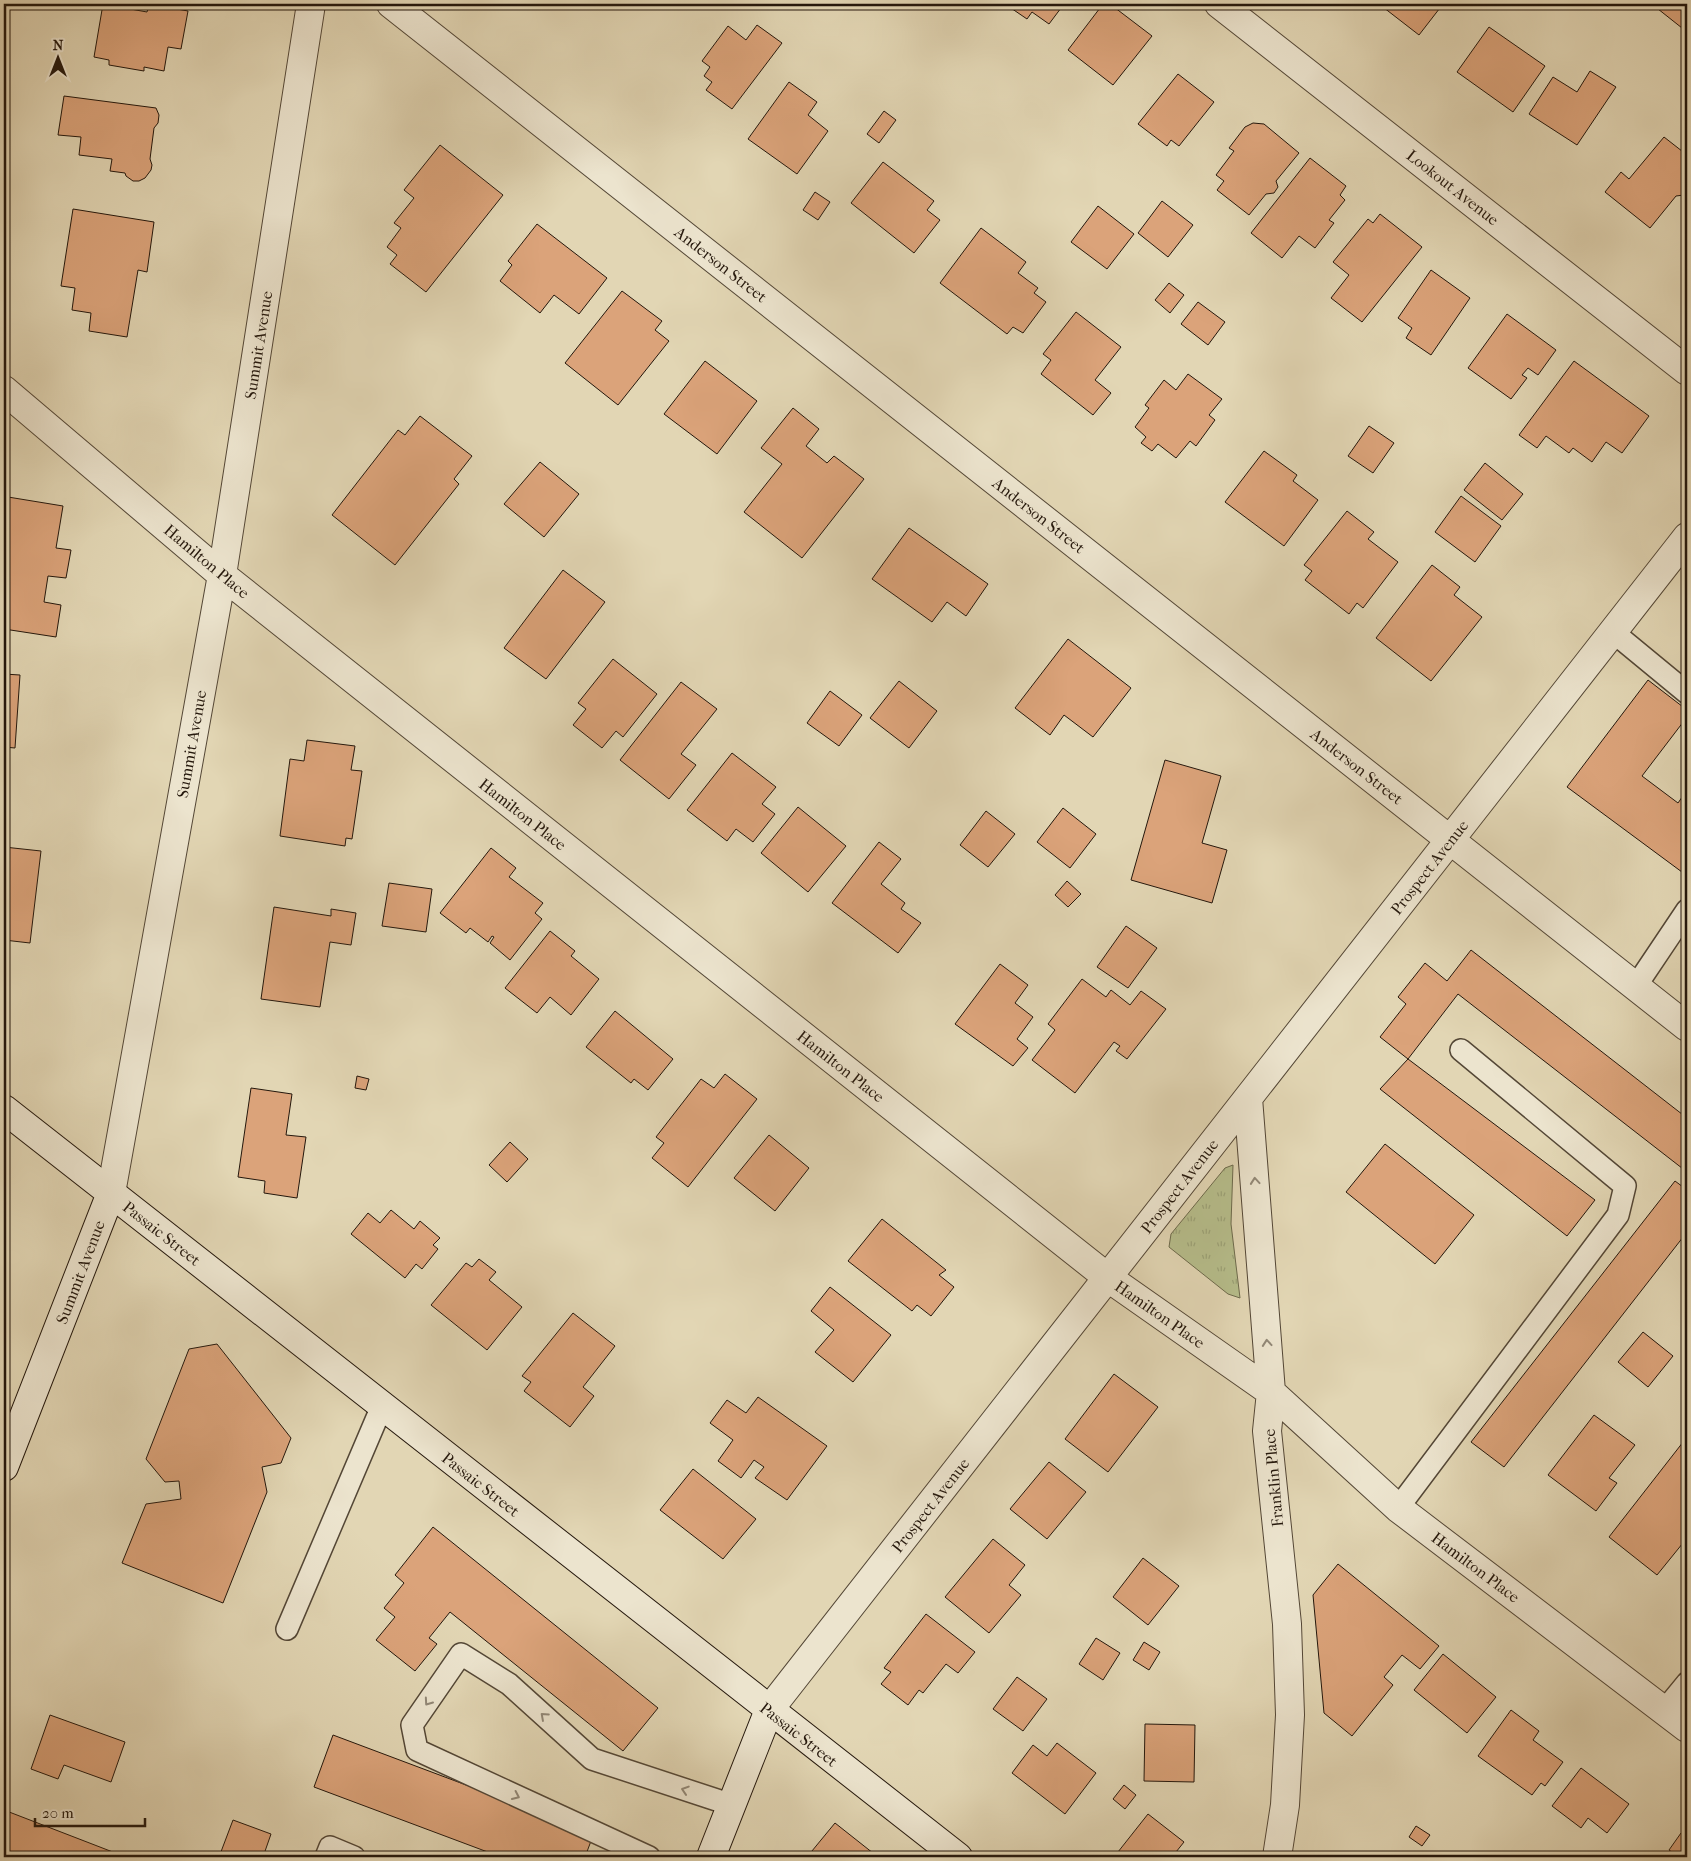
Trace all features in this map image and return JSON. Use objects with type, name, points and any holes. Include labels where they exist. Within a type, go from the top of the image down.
[{"type":"street","name":"Summit Avenue","points":[[4,1467],[111,1193],[222,575],[311,4]]},
{"type":"street","name":"Anderson Street","points":[[391,4],[1687,1027]]},
{"type":"street","name":"Lookout Avenue","points":[[1219,4],[1687,371]]},
{"type":"street","name":"Hamilton Place","points":[[4,390],[222,575],[1108,1277],[1271,1392],[1398,1508],[1687,1728]]},
{"type":"street","name":"Prospect Avenue","points":[[711,1857],[769,1710],[1687,537]]},
{"type":"street","name":"Franklin Place","points":[[1248,1098],[1271,1392],[1267,1430],[1287,1624],[1290,1715],[1284,1805],[1277,1857]]},
{"type":"street","name":"Passaic Street","points":[[4,1109],[958,1857]]},
{"type":"lane","points":[[1613,632],[1687,693]]},
{"type":"lane","points":[[1636,986],[1687,910]]},
{"type":"lane","points":[[1398,1508],[1618,1215],[1625,1186],[1461,1050]]},
{"type":"lane","points":[[288,1629],[382,1406]]},
{"type":"lane","points":[[650,1857],[417,1750],[412,1725],[461,1654],[509,1684],[592,1759],[732,1805]]},
{"type":"lane","points":[[1664,1711],[1687,1683]]},
{"type":"lane","points":[[326,1857],[330,1847],[354,1857]]},
{"type":"green space","points":[[1233,1165],[1231,1224],[1240,1298],[1228,1294],[1169,1247],[1171,1234],[1225,1168]]},
{"type":"building","points":[[103,4],[147,12],[149,4],[188,11],[181,49],[168,47],[164,71],[144,67],[144,71],[109,65],[109,60],[94,57]]},
{"type":"building","points":[[1005,4],[1064,4],[1049,24],[1032,12],[1027,19]]},
{"type":"building","points":[[1103,4],[1110,4],[1152,36],[1113,85],[1068,50]]},
{"type":"building","points":[[1379,4],[1443,4],[1419,35]]},
{"type":"building","points":[[1654,4],[1687,4],[1687,22],[1682,28]]},
{"type":"building","points":[[757,25],[782,43],[732,109],[706,90],[712,82],[704,76],[710,67],[702,61],[728,26],[746,40]]},
{"type":"building","points":[[1489,27],[1545,66],[1513,112],[1457,72]]},
{"type":"building","points":[[1590,71],[1616,87],[1577,145],[1529,114],[1553,77],[1577,92]]},
{"type":"building","points":[[1178,74],[1214,102],[1179,146],[1171,140],[1167,146],[1138,124]]},
{"type":"building","points":[[789,82],[817,102],[808,115],[828,131],[797,174],[748,139]]},
{"type":"building","points":[[64,96],[156,108],[159,115],[158,123],[154,128],[150,159],[152,165],[145,178],[133,181],[125,173],[110,171],[112,159],[79,155],[81,137],[58,135]]},
{"type":"building","points":[[884,111],[896,120],[879,143],[867,134]]},
{"type":"building","points":[[1253,123],[1264,124],[1299,153],[1276,181],[1278,187],[1274,193],[1266,194],[1249,215],[1217,190],[1224,181],[1216,175],[1234,151],[1229,148],[1245,127]]},
{"type":"building","points":[[1664,137],[1687,155],[1687,190],[1684,195],[1676,196],[1650,228],[1605,192],[1621,172],[1629,179]]},
{"type":"building","points":[[440,145],[503,195],[426,292],[390,264],[397,255],[387,247],[401,228],[394,223],[414,198],[404,190]]},
{"type":"building","points":[[1310,158],[1346,186],[1340,195],[1345,200],[1329,220],[1334,223],[1315,248],[1299,236],[1282,258],[1251,233]]},
{"type":"building","points":[[883,162],[934,201],[927,210],[940,220],[914,253],[851,203]]},
{"type":"building","points":[[815,192],[830,202],[818,220],[803,210]]},
{"type":"building","points":[[1162,201],[1193,225],[1168,257],[1138,233]]},
{"type":"building","points":[[1098,206],[1134,234],[1107,269],[1071,242]]},
{"type":"building","points":[[73,209],[154,222],[147,272],[138,270],[127,337],[89,331],[91,313],[72,310],[75,288],[61,286]]},
{"type":"building","points":[[1380,214],[1422,247],[1362,322],[1331,298],[1349,275],[1333,262],[1368,219],[1373,223]]},
{"type":"building","points":[[537,224],[607,278],[579,314],[554,295],[540,313],[500,281],[512,265],[508,261]]},
{"type":"building","points":[[981,228],[1026,262],[1018,273],[1038,288],[1034,293],[1046,302],[1023,333],[1013,327],[1007,334],[940,283]]},
{"type":"building","points":[[1431,270],[1470,298],[1431,355],[1406,338],[1412,328],[1398,318]]},
{"type":"building","points":[[1169,283],[1184,295],[1170,313],[1155,300]]},
{"type":"building","points":[[622,291],[662,321],[655,330],[669,341],[618,405],[565,363]]},
{"type":"building","points":[[1198,302],[1225,322],[1208,345],[1181,324]]},
{"type":"building","points":[[1076,312],[1121,347],[1095,380],[1111,393],[1093,415],[1041,374],[1051,360],[1043,354]]},
{"type":"building","points":[[1507,314],[1556,350],[1538,375],[1528,368],[1522,375],[1527,378],[1511,399],[1468,368]]},
{"type":"building","points":[[705,361],[757,401],[717,454],[664,414]]},
{"type":"building","points":[[1574,361],[1649,416],[1622,453],[1606,442],[1592,462],[1573,448],[1569,453],[1546,436],[1537,448],[1519,435]]},
{"type":"building","points":[[1188,374],[1222,399],[1209,415],[1215,420],[1196,446],[1190,441],[1176,458],[1158,444],[1152,451],[1141,443],[1146,437],[1135,427],[1149,408],[1145,405],[1164,380],[1176,390]]},
{"type":"building","points":[[793,408],[819,429],[806,446],[827,463],[834,456],[864,479],[802,558],[744,512],[782,464],[761,448]]},
{"type":"building","points":[[420,416],[472,456],[454,479],[459,484],[395,565],[332,515],[398,430],[405,435]]},
{"type":"building","points":[[1369,426],[1394,443],[1373,473],[1348,456]]},
{"type":"building","points":[[1264,451],[1297,475],[1293,481],[1318,500],[1284,546],[1225,502]]},
{"type":"building","points":[[540,462],[579,494],[544,537],[504,504]]},
{"type":"building","points":[[1485,463],[1523,494],[1502,520],[1464,490]]},
{"type":"building","points":[[1461,496],[1501,526],[1475,562],[1435,532]]},
{"type":"building","points":[[8,497],[63,506],[56,548],[71,550],[66,578],[48,576],[44,602],[61,605],[56,637],[4,629],[4,526]]},
{"type":"building","points":[[1347,511],[1374,532],[1368,539],[1398,562],[1363,608],[1357,603],[1349,614],[1305,580],[1312,571],[1304,565]]},
{"type":"building","points":[[909,528],[988,584],[966,616],[947,602],[932,622],[872,579]]},
{"type":"building","points":[[1432,565],[1460,587],[1454,595],[1482,617],[1431,681],[1376,638]]},
{"type":"building","points":[[563,570],[605,602],[546,679],[504,648]]},
{"type":"building","points":[[1068,639],[1131,688],[1093,737],[1064,715],[1050,735],[1015,708]]},
{"type":"building","points":[[613,659],[657,694],[623,737],[616,731],[602,748],[573,725],[586,709],[578,703]]},
{"type":"building","points":[[4,674],[20,675],[15,748],[4,747]]},
{"type":"building","points":[[1648,680],[1687,710],[1687,717],[1642,776],[1678,803],[1687,790],[1686,875],[1567,787]]},
{"type":"building","points":[[899,681],[937,711],[909,748],[870,718]]},
{"type":"building","points":[[681,682],[717,709],[681,754],[696,765],[669,799],[620,760]]},
{"type":"building","points":[[830,691],[862,715],[839,746],[807,723]]},
{"type":"building","points":[[307,740],[355,746],[351,770],[362,771],[352,839],[346,838],[345,846],[280,836],[290,759],[304,761]]},
{"type":"building","points":[[732,753],[776,787],[762,804],[775,814],[753,842],[736,829],[727,841],[687,810]]},
{"type":"building","points":[[1165,760],[1221,776],[1202,843],[1227,850],[1212,903],[1131,880]]},
{"type":"building","points":[[798,807],[846,846],[808,892],[761,853]]},
{"type":"building","points":[[1063,808],[1096,834],[1070,868],[1037,842]]},
{"type":"building","points":[[986,811],[1015,834],[988,867],[960,845]]},
{"type":"building","points":[[879,842],[901,859],[881,884],[905,903],[901,909],[921,923],[898,953],[832,903]]},
{"type":"building","points":[[4,847],[41,851],[30,943],[4,940]]},
{"type":"building","points":[[491,848],[516,868],[509,877],[543,903],[535,913],[542,919],[510,960],[490,943],[494,937],[492,936],[488,942],[470,928],[466,933],[440,913]]},
{"type":"building","points":[[1067,881],[1081,894],[1068,907],[1055,895]]},
{"type":"building","points":[[389,883],[432,889],[426,932],[382,926]]},
{"type":"building","points":[[274,907],[331,916],[331,909],[356,913],[351,945],[330,942],[320,1007],[261,999]]},
{"type":"building","points":[[1126,926],[1157,948],[1128,988],[1097,967]]},
{"type":"building","points":[[550,931],[575,951],[571,956],[599,979],[571,1015],[550,997],[537,1013],[505,988]]},
{"type":"building","points":[[1471,950],[1687,1118],[1687,1172],[1458,994],[1408,1059],[1380,1037],[1406,1004],[1398,997],[1425,963],[1447,981]]},
{"type":"building","points":[[1000,964],[1028,985],[1015,1003],[1033,1017],[1017,1039],[1028,1048],[1013,1066],[955,1024]]},
{"type":"building","points":[[1082,979],[1106,997],[1111,990],[1130,1005],[1141,991],[1166,1009],[1127,1059],[1116,1051],[1120,1046],[1114,1042],[1075,1093],[1032,1060],[1055,1030],[1048,1024]]},
{"type":"building","points":[[615,1011],[673,1059],[648,1090],[634,1079],[631,1083],[586,1047]]},
{"type":"building","points":[[1408,1059],[1595,1200],[1567,1236],[1380,1089]]},
{"type":"building","points":[[725,1074],[757,1099],[688,1187],[652,1158],[664,1143],[656,1137],[701,1079],[714,1088]]},
{"type":"building","points":[[357,1076],[369,1079],[366,1090],[355,1088]]},
{"type":"building","points":[[251,1088],[292,1094],[286,1135],[306,1137],[297,1198],[264,1193],[265,1181],[238,1177]]},
{"type":"building","points":[[769,1135],[809,1168],[775,1211],[734,1178]]},
{"type":"building","points":[[510,1142],[528,1159],[507,1182],[489,1165]]},
{"type":"building","points":[[1385,1144],[1474,1215],[1435,1264],[1346,1192]]},
{"type":"building","points":[[1675,1181],[1687,1190],[1687,1232],[1504,1467],[1471,1442]]},
{"type":"building","points":[[391,1210],[414,1229],[420,1221],[440,1238],[433,1245],[438,1249],[422,1269],[416,1264],[405,1278],[351,1234],[368,1213],[380,1223]]},
{"type":"building","points":[[882,1219],[946,1270],[939,1275],[954,1287],[931,1316],[917,1305],[912,1311],[848,1261]]},
{"type":"building","points":[[479,1259],[496,1272],[489,1280],[522,1307],[487,1350],[431,1305],[466,1263],[472,1267]]},
{"type":"building","points":[[830,1287],[891,1335],[853,1382],[815,1352],[834,1330],[811,1311]]},
{"type":"building","points":[[573,1313],[615,1346],[583,1387],[594,1396],[570,1427],[524,1391],[531,1382],[522,1376]]},
{"type":"building","points":[[1643,1332],[1673,1356],[1648,1387],[1618,1362]]},
{"type":"building","points":[[217,1344],[291,1438],[281,1463],[262,1467],[267,1492],[223,1603],[122,1563],[146,1504],[181,1499],[179,1481],[165,1482],[146,1459],[189,1349]]},
{"type":"building","points":[[1114,1374],[1158,1407],[1108,1472],[1065,1439]]},
{"type":"building","points":[[758,1397],[827,1446],[787,1500],[755,1478],[764,1467],[754,1460],[741,1478],[718,1461],[733,1440],[710,1423],[727,1400],[746,1413]]},
{"type":"building","points":[[1594,1415],[1635,1445],[1609,1478],[1617,1483],[1596,1511],[1548,1475]]},
{"type":"building","points":[[1687,1437],[1687,1538],[1657,1575],[1609,1537]]},
{"type":"building","points":[[1049,1462],[1086,1492],[1047,1539],[1010,1509]]},
{"type":"building","points":[[693,1469],[756,1519],[723,1559],[660,1510]]},
{"type":"building","points":[[433,1527],[658,1708],[623,1751],[450,1612],[429,1638],[437,1644],[415,1671],[376,1640],[395,1617],[384,1608],[404,1583],[395,1575]]},
{"type":"building","points":[[993,1539],[1025,1565],[1009,1585],[1021,1595],[989,1633],[945,1597]]},
{"type":"building","points":[[1143,1558],[1179,1586],[1148,1625],[1113,1597]]},
{"type":"building","points":[[1338,1564],[1439,1646],[1420,1669],[1402,1655],[1384,1677],[1393,1685],[1352,1736],[1324,1713],[1313,1595]]},
{"type":"building","points":[[926,1614],[975,1652],[958,1673],[946,1664],[923,1693],[919,1690],[908,1705],[881,1684],[891,1672],[884,1668]]},
{"type":"building","points":[[1096,1638],[1120,1653],[1103,1680],[1079,1664]]},
{"type":"building","points":[[1144,1642],[1160,1652],[1149,1670],[1133,1660]]},
{"type":"building","points":[[1443,1654],[1496,1697],[1467,1733],[1414,1690]]},
{"type":"building","points":[[1017,1677],[1047,1699],[1023,1731],[993,1709]]},
{"type":"building","points":[[1511,1710],[1539,1731],[1533,1740],[1563,1762],[1545,1786],[1541,1783],[1532,1795],[1478,1756]]},
{"type":"building","points":[[50,1715],[125,1742],[111,1782],[64,1765],[58,1779],[31,1769]]},
{"type":"building","points":[[1145,1724],[1195,1725],[1194,1782],[1144,1781]]},
{"type":"building","points":[[333,1735],[594,1833],[585,1857],[501,1857],[314,1787]]},
{"type":"building","points":[[1057,1743],[1096,1773],[1065,1814],[1012,1773],[1033,1745],[1047,1756]]},
{"type":"building","points":[[1581,1768],[1629,1804],[1607,1833],[1588,1818],[1581,1828],[1552,1806]]},
{"type":"building","points":[[1124,1785],[1136,1795],[1125,1809],[1113,1799]]},
{"type":"building","points":[[4,1810],[118,1854],[117,1857],[4,1856]]},
{"type":"building","points":[[1148,1814],[1184,1842],[1172,1857],[1114,1857]]},
{"type":"building","points":[[233,1820],[271,1834],[263,1857],[219,1857]]},
{"type":"building","points":[[835,1823],[878,1857],[807,1857]]},
{"type":"building","points":[[1416,1826],[1430,1835],[1422,1846],[1409,1837]]},
{"type":"building","points":[[1681,1833],[1687,1837],[1687,1857],[1679,1857],[1669,1850]]}]
